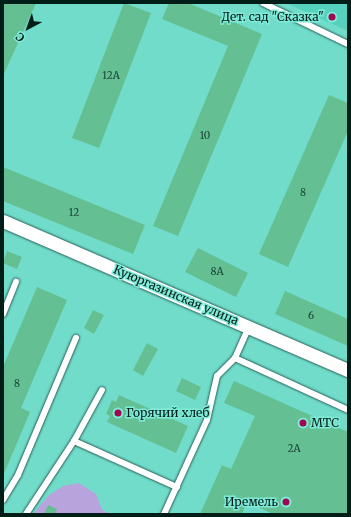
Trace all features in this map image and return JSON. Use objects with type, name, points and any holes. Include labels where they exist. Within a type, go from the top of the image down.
[{"type":"street","name":"Куюргазинская улица","points":[[3,221],[348,370]]},
{"type":"lane","points":[[263,3],[348,44]]},
{"type":"lane","points":[[3,314],[16,282]]},
{"type":"lane","points":[[164,514],[207,420],[217,376],[235,358],[249,327]]},
{"type":"lane","points":[[3,500],[18,475],[76,338]]},
{"type":"lane","points":[[235,358],[348,410]]},
{"type":"lane","points":[[26,514],[74,442],[102,390]]},
{"type":"lane","points":[[74,442],[176,487]]},
{"type":"shaded area","name":"Дет. сад \"Сказка\"","points":[[286,3],[348,3],[348,31]]},
{"type":"shaded area","points":[[79,483],[96,494],[102,510],[111,514],[33,514],[49,495],[63,486]]},
{"type":"building","points":[[3,3],[36,3],[3,76]]},
{"type":"building","points":[[124,3],[151,13],[99,148],[72,138]]},
{"type":"building","points":[[169,3],[188,3],[262,34],[178,236],[153,226],[228,46],[162,19]]},
{"type":"building","points":[[329,95],[348,103],[348,131],[288,267],[259,254]]},
{"type":"building","points":[[3,167],[145,225],[133,254],[3,201]]},
{"type":"building","points":[[198,248],[248,273],[236,297],[185,272]]},
{"type":"building","points":[[7,251],[22,257],[17,269],[3,263]]},
{"type":"building","points":[[37,287],[67,300],[21,408],[30,412],[3,476],[3,367]]},
{"type":"building","points":[[285,291],[348,319],[348,346],[275,314]]},
{"type":"building","points":[[93,310],[104,315],[94,334],[84,328]]},
{"type":"building","points":[[147,343],[158,349],[143,376],[133,370]]},
{"type":"building","points":[[182,378],[201,387],[195,400],[176,391]]},
{"type":"building","points":[[234,381],[348,432],[348,509],[346,514],[273,514],[247,502],[242,514],[200,514],[222,465],[231,469],[255,416],[224,403]]},
{"type":"building","points":[[119,395],[188,426],[176,453],[107,422],[110,416],[106,414],[112,400],[116,402]]},
{"type":"building","points":[[48,505],[57,509],[55,514],[44,514]]},
{"type":"place","name":"Дет. сад \"Сказка\"","points":[[332,17]]},
{"type":"place","name":"Горячий хлеб","points":[[118,413]]},
{"type":"place","name":"МТС","points":[[303,423]]},
{"type":"place","name":"Иремель","points":[[286,502]]}]
